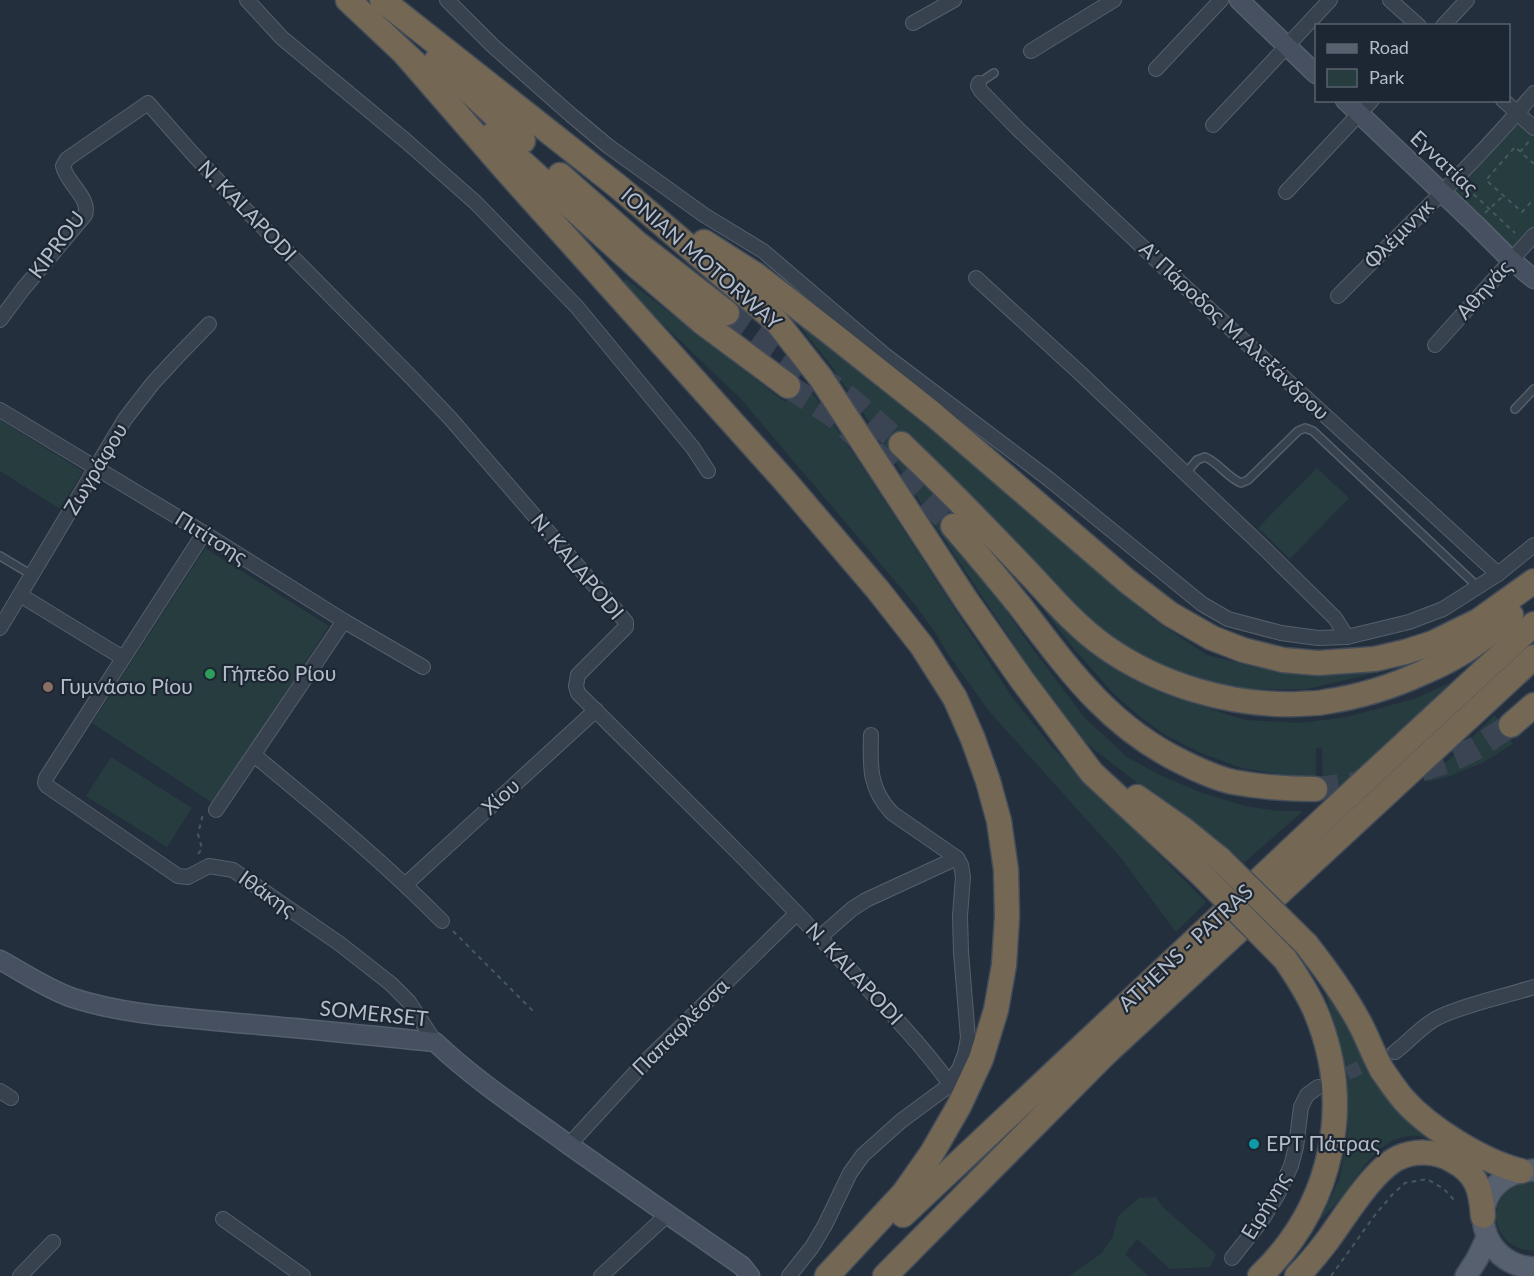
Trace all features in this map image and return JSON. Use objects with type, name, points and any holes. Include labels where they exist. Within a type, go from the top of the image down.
[{"type":"highway","points":[[348,0],[640,269],[702,322],[788,386]]},
{"type":"highway","points":[[375,0],[425,51],[566,181],[638,244],[727,313]]},
{"type":"highway","name":"IONIAN MOTORWAY","points":[[382,0],[620,188],[777,322],[821,378],[966,600],[1092,773],[1211,867]]},
{"type":"highway","points":[[405,54],[504,168],[785,481],[922,646],[955,698],[988,781],[999,821],[1006,870],[1007,917],[1004,965],[996,1010],[981,1059],[959,1106],[932,1153],[904,1193],[827,1276]]},
{"type":"highway","points":[[620,188],[756,275],[822,325],[933,414],[1127,581],[1170,614],[1212,638],[1243,650],[1283,660],[1318,663],[1375,659],[1433,643],[1478,621],[1534,581]]},
{"type":"highway","points":[[901,444],[959,500],[1073,620],[1102,645],[1157,676],[1190,688],[1236,700],[1280,704],[1322,703],[1368,694],[1405,681],[1442,664],[1483,639],[1534,592]]},
{"type":"highway","points":[[953,526],[993,572],[1054,651],[1102,707],[1125,727],[1150,745],[1200,771],[1232,782],[1282,789],[1315,789]]},
{"type":"highway","name":"ATHENS - PATRAS","points":[[842,1276],[940,1179],[1534,624]]},
{"type":"highway","name":"ATHENS - PATRAS","points":[[885,1276],[1105,1054],[1534,657]]},
{"type":"highway","points":[[1511,725],[1534,705]]},
{"type":"highway","points":[[1211,867],[1306,944],[1342,992],[1358,1019],[1381,1068],[1404,1100],[1439,1130],[1467,1147],[1498,1164],[1528,1171]]},
{"type":"highway","points":[[1211,867],[1285,958],[1304,986],[1323,1031],[1335,1083],[1336,1107],[1333,1134],[1328,1164],[1318,1191],[1293,1240],[1260,1276]]},
{"type":"highway","points":[[1298,1276],[1381,1171],[1398,1158],[1416,1153],[1433,1153],[1450,1159],[1467,1169],[1478,1187],[1485,1227]]},
{"type":"main road","points":[[1466,1276],[1477,1259],[1485,1227],[1486,1204],[1491,1192],[1509,1176],[1528,1171]]},
{"type":"main road","points":[[1485,1227],[1498,1254],[1524,1266]]},
{"type":"main road","points":[[1473,1276],[1489,1269],[1524,1266]]},
{"type":"street","points":[[247,0],[282,38],[406,141],[476,203],[577,307],[693,448],[708,471]]},
{"type":"street","points":[[447,0],[493,46],[608,146],[704,215],[763,251],[886,356],[1050,480],[1202,604],[1228,619],[1281,633],[1318,638],[1347,637],[1409,622],[1443,609],[1498,574],[1534,545]]},
{"type":"street","points":[[913,23],[935,4],[954,0]]},
{"type":"street","points":[[1031,51],[1114,0]]},
{"type":"street","points":[[1156,69],[1221,0]]},
{"type":"street","points":[[1239,0],[1315,72]]},
{"type":"street","points":[[1214,126],[1330,0]]},
{"type":"street","points":[[1390,0],[1417,24]]},
{"type":"street","points":[[1445,24],[1467,0]]},
{"type":"street","name":"Α' Πάροδος Μ.Αλεξάνδρου","points":[[980,82],[978,86],[981,91],[1170,273],[1498,574]]},
{"type":"street","name":"Φλέμινγκ","points":[[1338,296],[1442,192],[1534,93]]},
{"type":"street","name":"Εγνατίας","points":[[1346,102],[1511,260],[1534,279]]},
{"type":"street","points":[[1286,192],[1370,102]]},
{"type":"street","points":[[1505,102],[1534,128]]},
{"type":"street","name":"KIPROU","points":[[0,320],[85,215],[87,208],[85,202],[64,175],[63,166],[67,159],[147,103]]},
{"type":"street","name":"N. KALAPODI","points":[[147,103],[250,215],[450,418],[626,622],[626,627],[578,675],[576,686],[578,693],[820,937],[894,1017],[950,1084]]},
{"type":"street","name":"Αθηνάς","points":[[1435,345],[1530,239]]},
{"type":"street","name":"Εγνατίας","points":[[1511,260],[1534,290]]},
{"type":"street","points":[[976,278],[1186,473],[1335,618],[1347,637]]},
{"type":"street","name":"Ζωγράφου","points":[[0,628],[125,419],[153,383],[209,324]]},
{"type":"street","name":"Πιτίτσης","points":[[0,410],[423,667]]},
{"type":"street","points":[[20,595],[123,657],[204,533]]},
{"type":"street","points":[[210,811],[254,755],[344,621]]},
{"type":"street","name":"Ιθάκης","points":[[123,657],[46,778],[47,786],[178,876],[188,877],[210,866],[233,870],[340,944],[398,990],[409,1002],[435,1042]]},
{"type":"street","name":"Χίου","points":[[406,884],[596,710]]},
{"type":"street","points":[[789,1276],[818,1237],[850,1173],[863,1155],[901,1121],[950,1084],[962,1062],[968,1038],[961,952],[962,865],[957,858],[899,818],[883,804],[872,775],[871,735]]},
{"type":"street","points":[[254,755],[406,884],[442,921]]},
{"type":"street","points":[[820,937],[858,904],[957,858]]},
{"type":"street","name":"Παπαφλέσσα","points":[[569,1145],[646,1061],[797,913]]},
{"type":"street","name":"SOMERSET","points":[[0,960],[53,990],[101,1006],[122,1010],[435,1042],[469,1072],[667,1215],[742,1266],[750,1276]]},
{"type":"street","points":[[1395,1052],[1439,1017],[1534,987]]},
{"type":"street","name":"Ειρήνης","points":[[1232,1258],[1262,1220],[1278,1194],[1291,1166],[1301,1107],[1306,1095],[1318,1087]]},
{"type":"street","points":[[601,1276],[667,1215]]},
{"type":"street","points":[[223,1220],[303,1276]]},
{"type":"street","points":[[20,1276],[52,1242]]},
{"type":"lane","points":[[980,82],[994,73]]},
{"type":"lane","points":[[1515,409],[1534,390]]},
{"type":"lane","points":[[1186,473],[1197,460],[1205,457],[1212,460],[1233,480],[1241,483],[1248,480],[1298,431],[1305,428],[1313,431],[1478,587]]},
{"type":"lane","points":[[0,556],[32,575]]},
{"type":"path","points":[[1520,152],[1534,136]]},
{"type":"path","points":[[1534,164],[1515,147],[1486,180],[1522,212],[1534,199]]},
{"type":"path","points":[[1456,177],[1489,209],[1530,239]]},
{"type":"path","points":[[1489,209],[1503,195]]},
{"type":"path","points":[[195,872],[202,849],[198,834],[210,811]]},
{"type":"path","points":[[442,921],[536,1014]]},
{"type":"path","points":[[1331,1276],[1375,1215],[1405,1183],[1427,1179],[1444,1189],[1455,1201]]},
{"type":"green space","points":[[1517,113],[1534,128],[1534,235],[1511,260],[1442,192]]},
{"type":"green space","points":[[626,279],[785,402],[803,381],[867,474],[1012,697],[1052,747],[1206,902],[1176,932],[1121,858],[988,710],[912,601],[740,398],[647,309],[623,282]]},
{"type":"green space","points":[[776,297],[937,432],[1154,620],[1207,655],[1275,672],[1329,673],[1409,665],[1307,689],[1246,689],[1188,679],[1124,650],[961,512],[995,593],[1024,637],[1084,717],[1127,757],[1162,776],[1200,792],[1245,806],[1279,811],[1303,811],[1244,863],[1217,839],[1086,743],[1046,693],[830,364]]},
{"type":"green space","points":[[0,420],[83,471],[60,509],[0,471]]},
{"type":"green space","points":[[1317,468],[1349,498],[1290,559],[1258,528]]},
{"type":"green space","name":"Γήπεδο Ρίου","points":[[205,548],[329,626],[214,804],[92,723]]},
{"type":"green space","points":[[1013,570],[1074,632],[1118,670],[1164,694],[1245,720],[1302,723],[1346,717],[1414,699],[1451,682],[1323,805],[1322,747],[1316,748],[1316,776],[1297,777],[1241,768],[1201,753],[1167,736],[1140,717],[1113,693],[1075,650]]},
{"type":"green space","points":[[1495,715],[1513,744],[1482,763],[1447,777],[1426,782]]},
{"type":"green space","points":[[111,757],[192,808],[167,847],[86,796]]},
{"type":"green space","points":[[1318,974],[1436,1140],[1419,1136],[1392,1141],[1372,1157],[1340,1199],[1320,1220],[1340,1178],[1348,1131],[1340,1043],[1326,995],[1314,976]]},
{"type":"green space","points":[[1534,1181],[1534,1251],[1518,1248],[1507,1240],[1499,1230],[1496,1218],[1498,1206],[1504,1195],[1515,1186]]},
{"type":"green space","points":[[1156,1197],[1163,1207],[1216,1254],[1210,1267],[1170,1269],[1137,1239],[1125,1254],[1148,1276],[1069,1276],[1102,1253],[1113,1236],[1118,1216],[1139,1198]]},
{"type":"tunnel","points":[[727,313],[849,398],[901,444]]},
{"type":"tunnel","points":[[788,386],[834,416],[953,526]]},
{"type":"tunnel","points":[[1315,789],[1374,780],[1437,765],[1472,750],[1511,725]]},
{"type":"tunnel","points":[[1328,1082],[1395,1052]]},
{"type":"place","name":"Γήπεδο Ρίου","points":[[210,674]]},
{"type":"place","name":"Γυμνάσιο Ρίου","points":[[48,687]]},
{"type":"place","name":"ΕΡΤ Πάτρας","points":[[1254,1144]]}]
